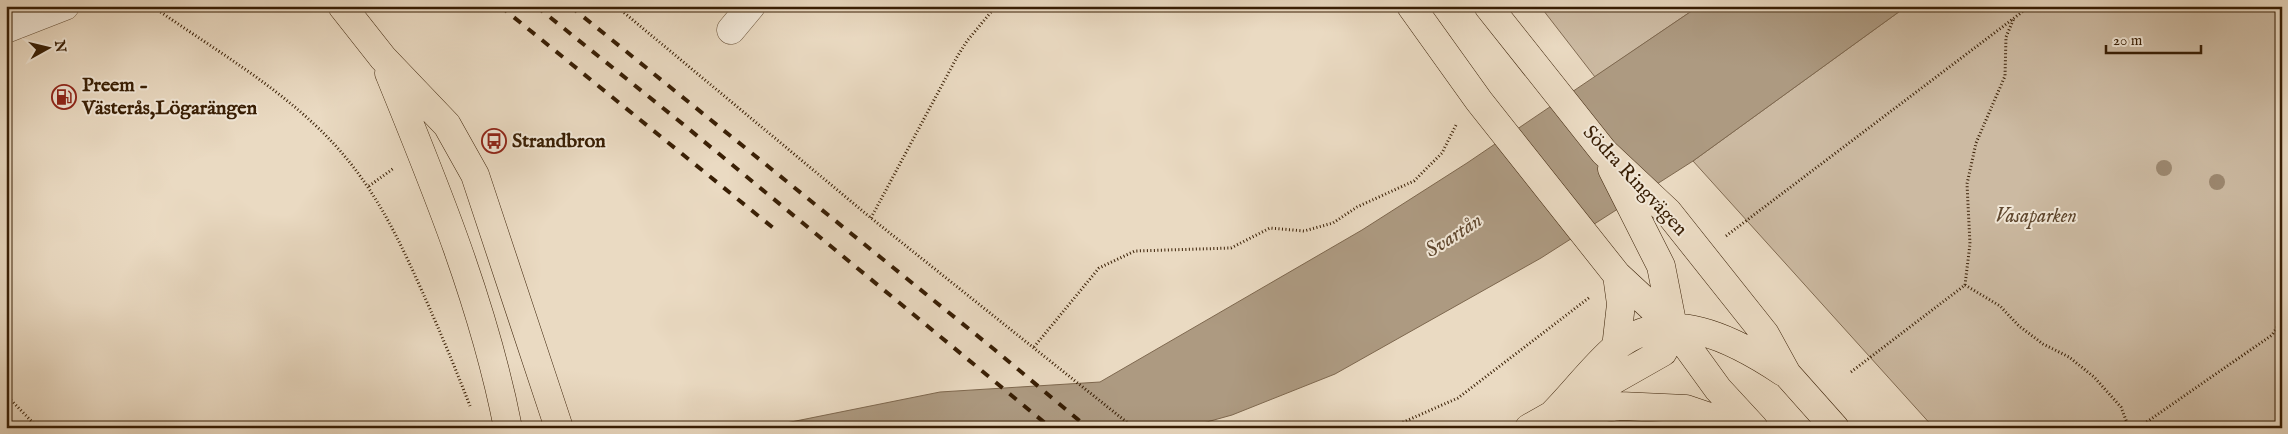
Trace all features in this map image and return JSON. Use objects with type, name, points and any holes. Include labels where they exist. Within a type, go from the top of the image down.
[{"type":"main road","points":[[342,6],[383,58],[447,125],[475,175],[559,428]]},
{"type":"main road","points":[[1411,6],[1494,120],[1617,275],[1673,327],[1718,389],[1754,428]]},
{"type":"main road","name":"Södra Ringvägen","points":[[1488,6],[1604,152],[1643,205],[1668,212],[1764,334],[1787,374],[1835,428]]},
{"type":"main road","points":[[383,58],[443,204],[498,376],[517,428]]},
{"type":"main road","points":[[1529,428],[1663,352],[1673,327],[1661,266],[1643,205]]},
{"type":"main road","points":[[1616,348],[1621,304],[1617,275]]},
{"type":"main road","points":[[1552,415],[1616,348],[1650,329],[1673,327],[1712,333],[1751,350],[1787,374]]},
{"type":"main road","points":[[498,376],[508,428]]},
{"type":"main road","points":[[1552,415],[1620,406],[1686,409],[1742,428]]},
{"type":"lane","points":[[6,29],[66,6]]},
{"type":"lane","points":[[731,30],[751,6]]},
{"type":"path","points":[[152,6],[287,100],[328,138],[369,186],[393,226],[451,356],[472,412]]},
{"type":"path","points":[[616,6],[871,218],[1134,428]]},
{"type":"path","points":[[871,218],[957,57],[967,41],[996,6]]},
{"type":"path","points":[[1725,237],[2030,6]]},
{"type":"path","points":[[1851,372],[1965,285],[1970,244],[1967,184],[1976,143],[2005,76],[2006,37],[2014,18]]},
{"type":"path","points":[[1034,348],[1099,268],[1135,251],[1231,248],[1270,228],[1304,231],[1334,223],[1357,206],[1414,181],[1442,153],[1458,120]]},
{"type":"path","points":[[369,186],[396,166]]},
{"type":"path","points":[[1390,428],[1458,398],[1617,275]]},
{"type":"path","points":[[1965,285],[2000,306],[2019,326],[2043,344],[2069,357],[2094,377],[2121,407],[2129,428]]},
{"type":"path","points":[[2138,428],[2272,335],[2282,320]]},
{"type":"path","points":[[6,395],[38,428]]},
{"type":"green space","points":[[1540,6],[1699,6],[1595,77]]},
{"type":"green space","name":"Vasaparken","points":[[1907,6],[2282,6],[2282,428],[1934,428],[1693,161]]},
{"type":"water","name":"Svartån","points":[[1699,6],[1907,6],[1693,161],[1541,258],[1335,374],[1232,415],[1185,428],[761,428],[940,392],[1100,382],[1362,230],[1467,163]]},
{"type":"railway","points":[[500,6],[777,231]]},
{"type":"railway","points":[[536,6],[684,125],[1051,428]]},
{"type":"railway","points":[[570,6],[995,350],[1088,428]]},
{"type":"place","name":"Preem - Västerås,Lögarängen","points":[[64,97]]},
{"type":"place","name":"Strandbron","points":[[494,141]]}]
